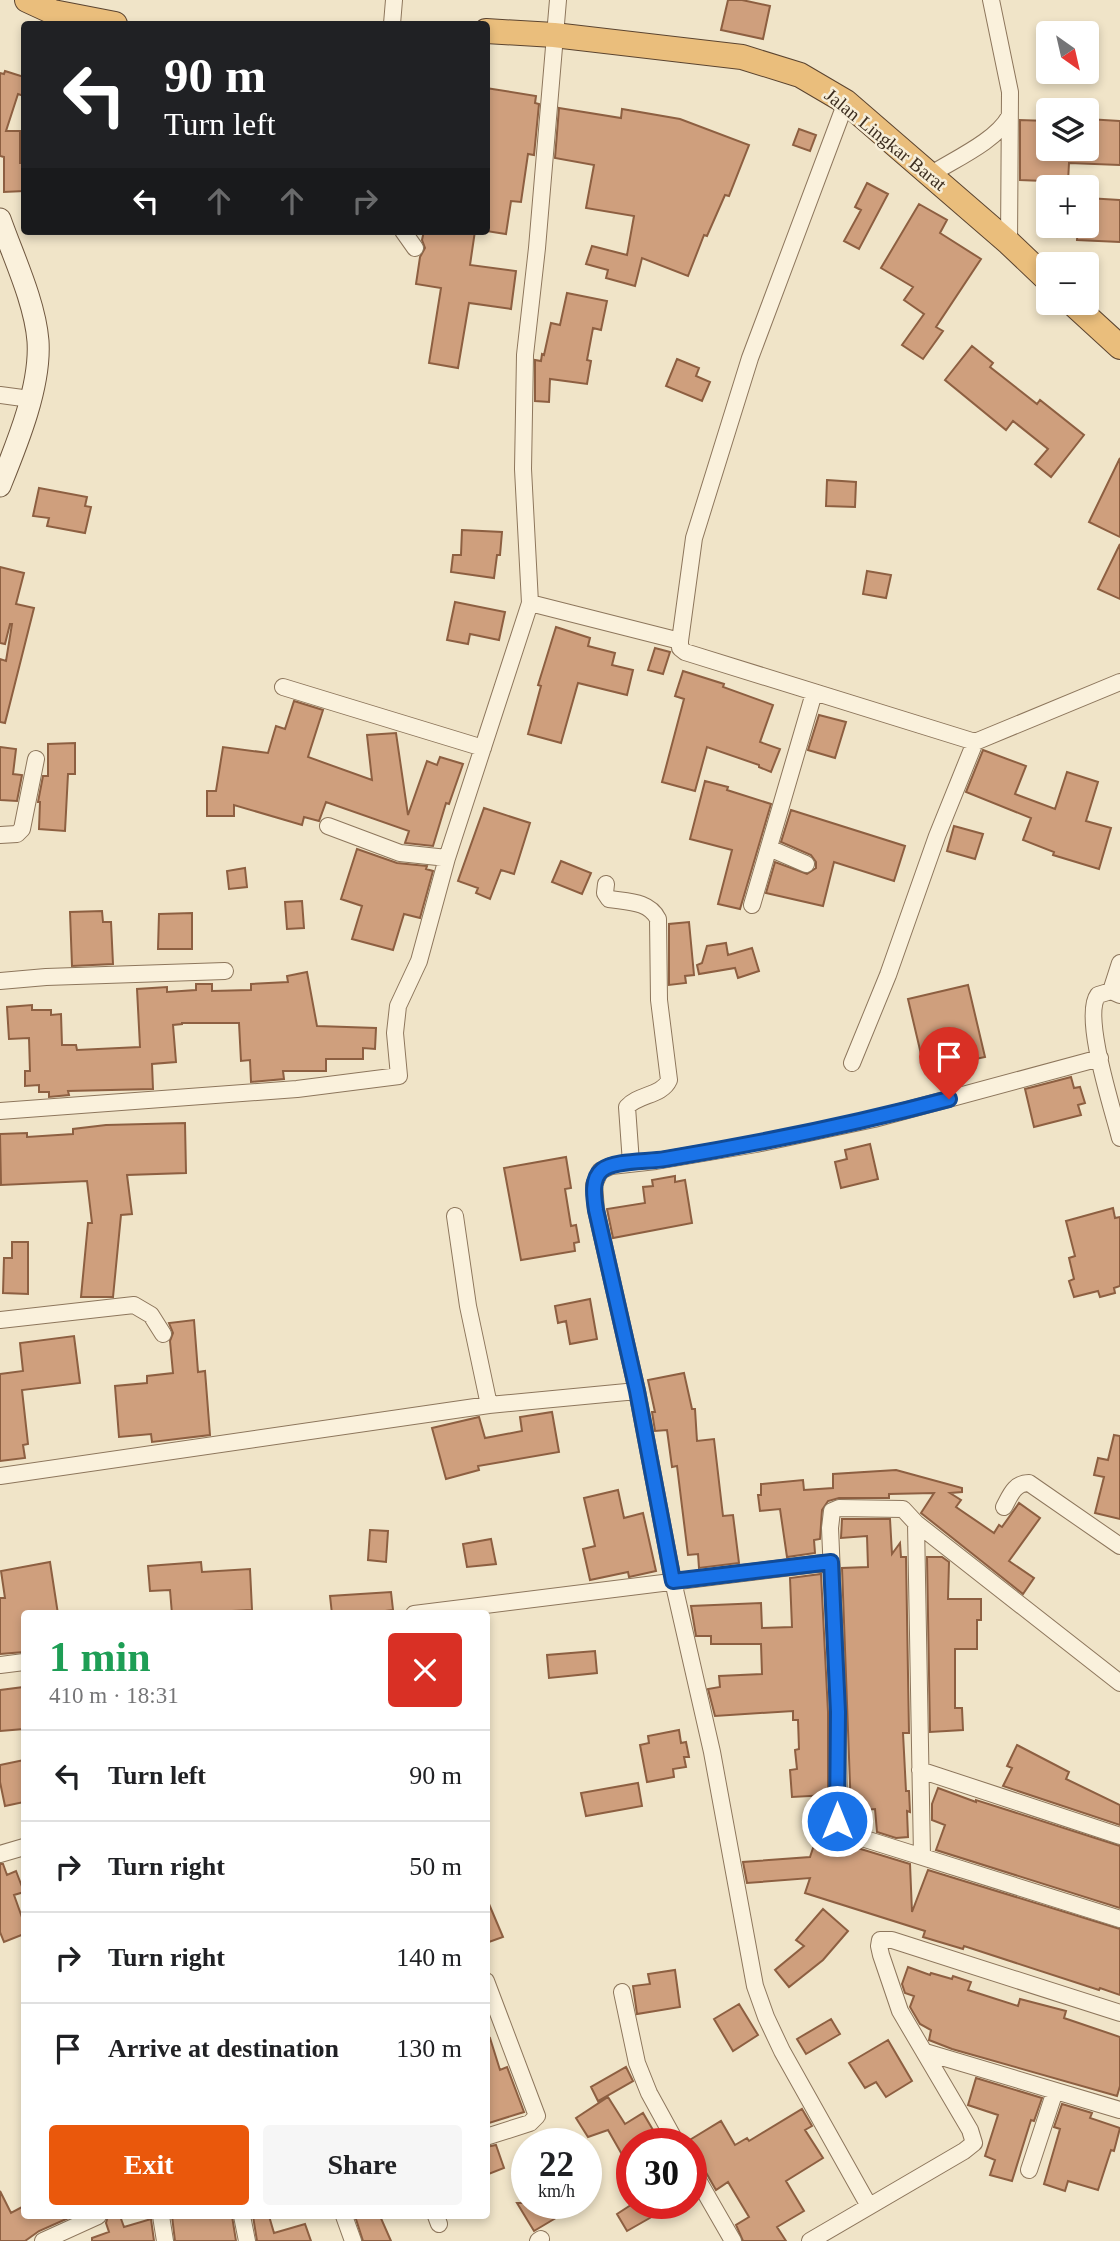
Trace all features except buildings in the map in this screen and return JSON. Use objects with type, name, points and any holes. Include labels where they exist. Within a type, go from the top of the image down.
[{"type":"highway","points":[[27,0],[53,12],[100,21]]},
{"type":"highway","name":"Jalan Lingkar Barat","points":[[490,31],[554,35],[742,57],[800,75],[846,102],[1036,269]]},
{"type":"highway","points":[[1085,315],[1120,347]]},
{"type":"main road","points":[[0,219],[33,316],[38,342],[30,399],[0,486]]},
{"type":"street","points":[[393,21],[394,0]]},
{"type":"street","points":[[0,1111],[297,1089],[399,1076],[395,1033],[398,1006],[419,961],[447,858],[530,603],[523,470],[525,355],[558,0]]},
{"type":"street","points":[[991,0],[1010,92],[1009,243]]},
{"type":"street","points":[[846,102],[750,358],[698,525],[692,550],[680,648],[685,652],[975,742],[1120,682]]},
{"type":"street","points":[[930,175],[994,134],[1009,117]]},
{"type":"street","points":[[406,235],[415,248]]},
{"type":"street","points":[[0,395],[30,399]]},
{"type":"street","points":[[530,603],[680,641]]},
{"type":"street","points":[[283,687],[483,748]]},
{"type":"street","points":[[752,905],[814,693]]},
{"type":"street","points":[[852,1063],[888,975],[937,836],[975,742]]},
{"type":"street","points":[[0,835],[17,834],[22,829],[36,760]]},
{"type":"street","points":[[328,826],[400,853],[447,858]]},
{"type":"street","points":[[769,848],[806,864]]},
{"type":"street","points":[[606,884],[605,893],[609,898],[646,905],[654,911],[658,919],[659,1000],[669,1080],[665,1087],[634,1100],[627,1107],[631,1163]]},
{"type":"street","points":[[1120,962],[1116,993],[1098,995],[1093,1004],[1094,1036],[1120,1138]]},
{"type":"street","points":[[0,981],[225,971]]},
{"type":"street","points":[[869,2206],[782,2051],[760,2003],[751,1970],[712,1752],[673,1581],[637,1391],[594,1197],[594,1185],[600,1171],[611,1166],[756,1144],[874,1119],[1100,1058]]},
{"type":"street","points":[[455,1216],[468,1306],[489,1405]]},
{"type":"street","points":[[0,1320],[134,1305],[151,1315],[163,1334]]},
{"type":"street","points":[[0,1476],[489,1405],[637,1391]]},
{"type":"street","points":[[1004,1507],[1012,1491],[1022,1483],[1029,1483],[1120,1546]]},
{"type":"street","points":[[1120,1683],[916,1523],[906,1511],[899,1508],[834,1509],[831,1514],[838,1712],[837,1821],[841,1828],[849,1834],[1120,1919]]},
{"type":"street","points":[[916,1523],[922,1856]]},
{"type":"street","points":[[445,1610],[831,1562]]},
{"type":"street","points":[[0,1665],[21,1662]]},
{"type":"street","points":[[920,1770],[1120,1836]]},
{"type":"street","points":[[0,1854],[21,1848]]},
{"type":"street","points":[[810,2241],[974,2143],[970,2130],[900,2011],[879,1946],[881,1940],[913,1946],[1120,2013]]},
{"type":"street","points":[[490,1992],[537,2116],[530,2123],[490,2136]]},
{"type":"street","points":[[622,1992],[637,2063],[649,2093],[668,2128]]},
{"type":"street","points":[[925,2052],[1120,2110]]},
{"type":"street","points":[[1029,2170],[1055,2091]]},
{"type":"street","points":[[707,2196],[733,2241]]},
{"type":"street","points":[[43,2241],[72,2235],[94,2219]]},
{"type":"street","points":[[161,2219],[165,2241]]},
{"type":"street","points":[[243,2219],[247,2241]]},
{"type":"street","points":[[345,2219],[348,2239]]},
{"type":"route","points":[[837,1821],[838,1712],[831,1562],[673,1581],[637,1391],[596,1210],[594,1185],[600,1171],[611,1166],[756,1144],[874,1119],[949,1099]]}]
